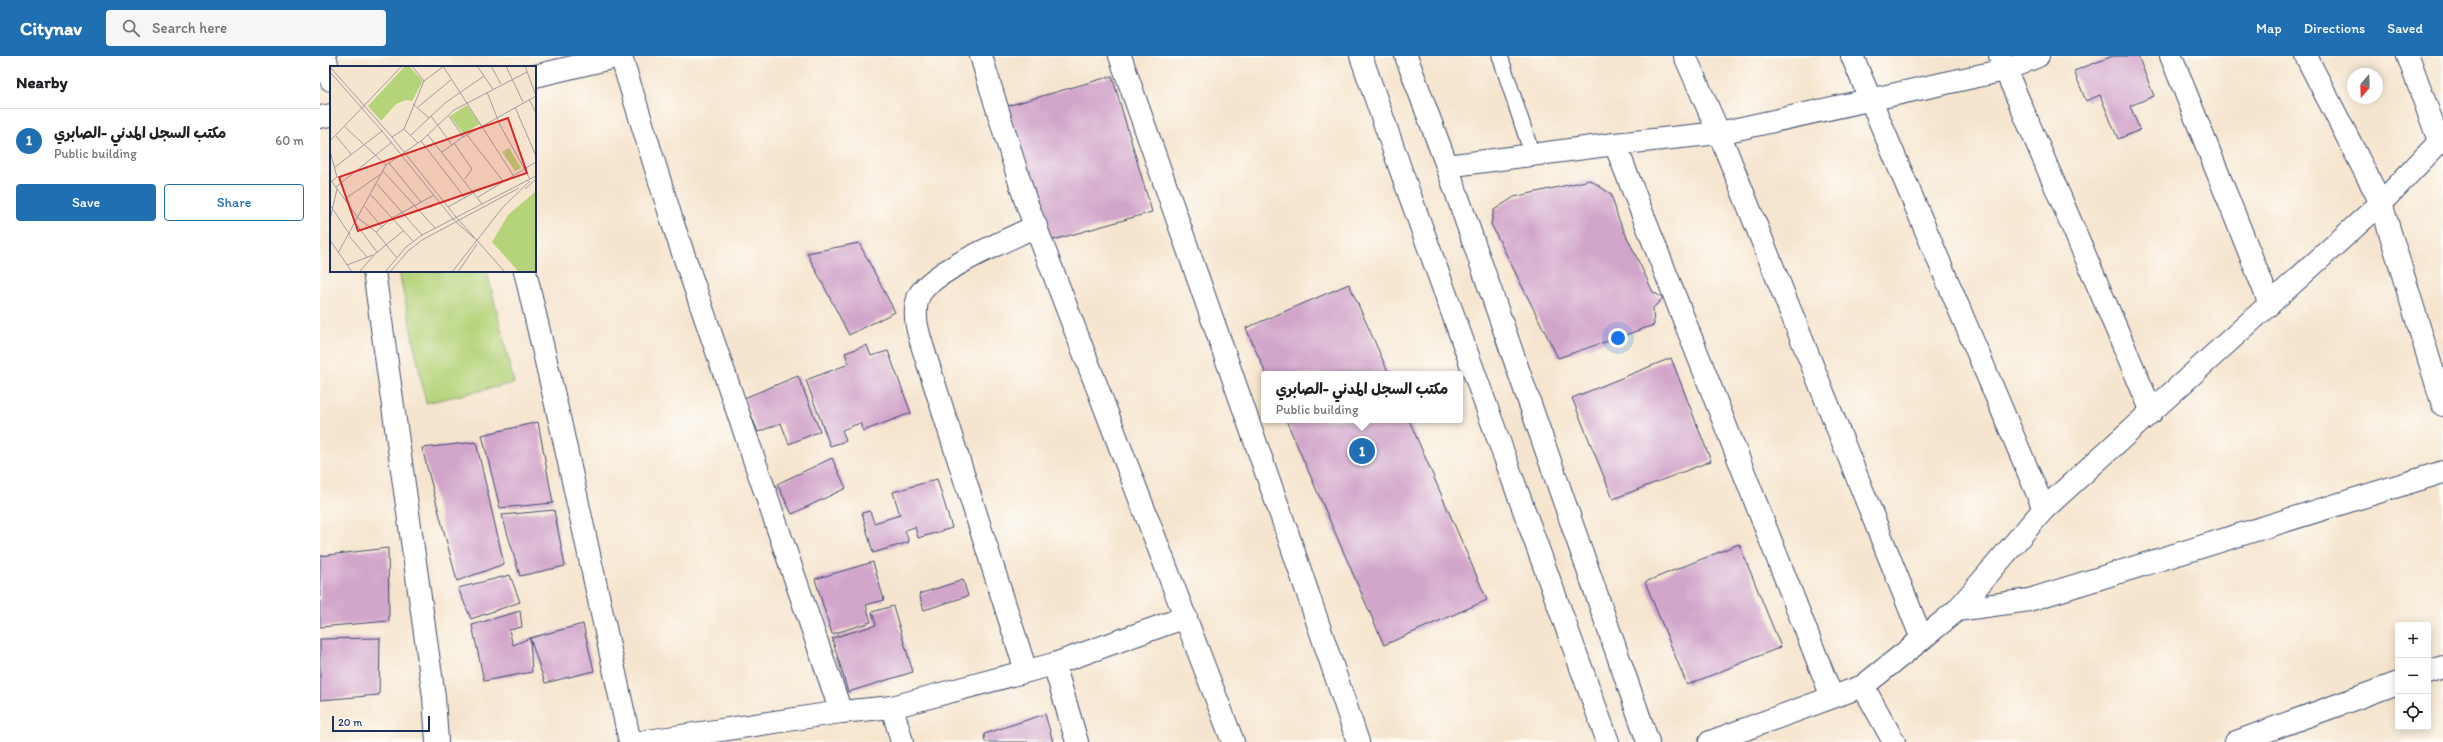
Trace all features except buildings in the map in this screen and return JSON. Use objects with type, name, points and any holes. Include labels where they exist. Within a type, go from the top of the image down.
[{"type":"street","points":[[326,56],[330,75]]},
{"type":"street","points":[[536,76],[620,56],[674,227],[841,712]]},
{"type":"street","points":[[982,56],[1036,226],[1233,742]]},
{"type":"street","points":[[1120,56],[1358,742]]},
{"type":"street","points":[[1361,56],[1405,182],[1608,742]]},
{"type":"street","points":[[1406,56],[1447,166],[1648,742]]},
{"type":"street","points":[[1685,56],[1719,134],[1922,639]]},
{"type":"street","points":[[1852,56],[2044,509]]},
{"type":"street","points":[[1447,166],[1615,144],[1719,134],[1870,101],[2002,63],[2038,56]]},
{"type":"street","points":[[2171,56],[2270,304]]},
{"type":"street","points":[[2306,56],[2381,203],[2443,405]]},
{"type":"street","points":[[1710,742],[1863,686],[1922,639],[1957,610],[2044,509],[2381,203],[2441,140],[2408,56]]},
{"type":"street","points":[[2002,63],[2152,412]]},
{"type":"street","points":[[320,117],[330,115]]},
{"type":"street","points":[[1615,144],[1832,697]]},
{"type":"street","points":[[1026,671],[928,364],[918,328],[916,312],[918,298],[925,286],[939,275],[1036,226]]},
{"type":"street","points":[[374,272],[433,689],[437,742]]},
{"type":"street","points":[[525,272],[561,426],[630,742]]},
{"type":"street","points":[[1957,610],[2029,600],[2443,472]]},
{"type":"street","points":[[641,742],[841,712],[892,707],[1054,664],[1186,617]]},
{"type":"street","points":[[1054,664],[1078,742]]},
{"type":"street","points":[[2431,671],[2443,667]]},
{"type":"street","points":[[2236,742],[2395,684]]},
{"type":"street","points":[[1863,686],[1894,742]]},
{"type":"street","points":[[892,707],[902,742]]},
{"type":"lane","points":[[1500,56],[1532,154]]},
{"type":"green space","points":[[399,272],[487,272],[514,383],[426,403]]},
{"type":"place","name":"مكتب السجل المدني -الصابري","points":[[1362,451]]}]
